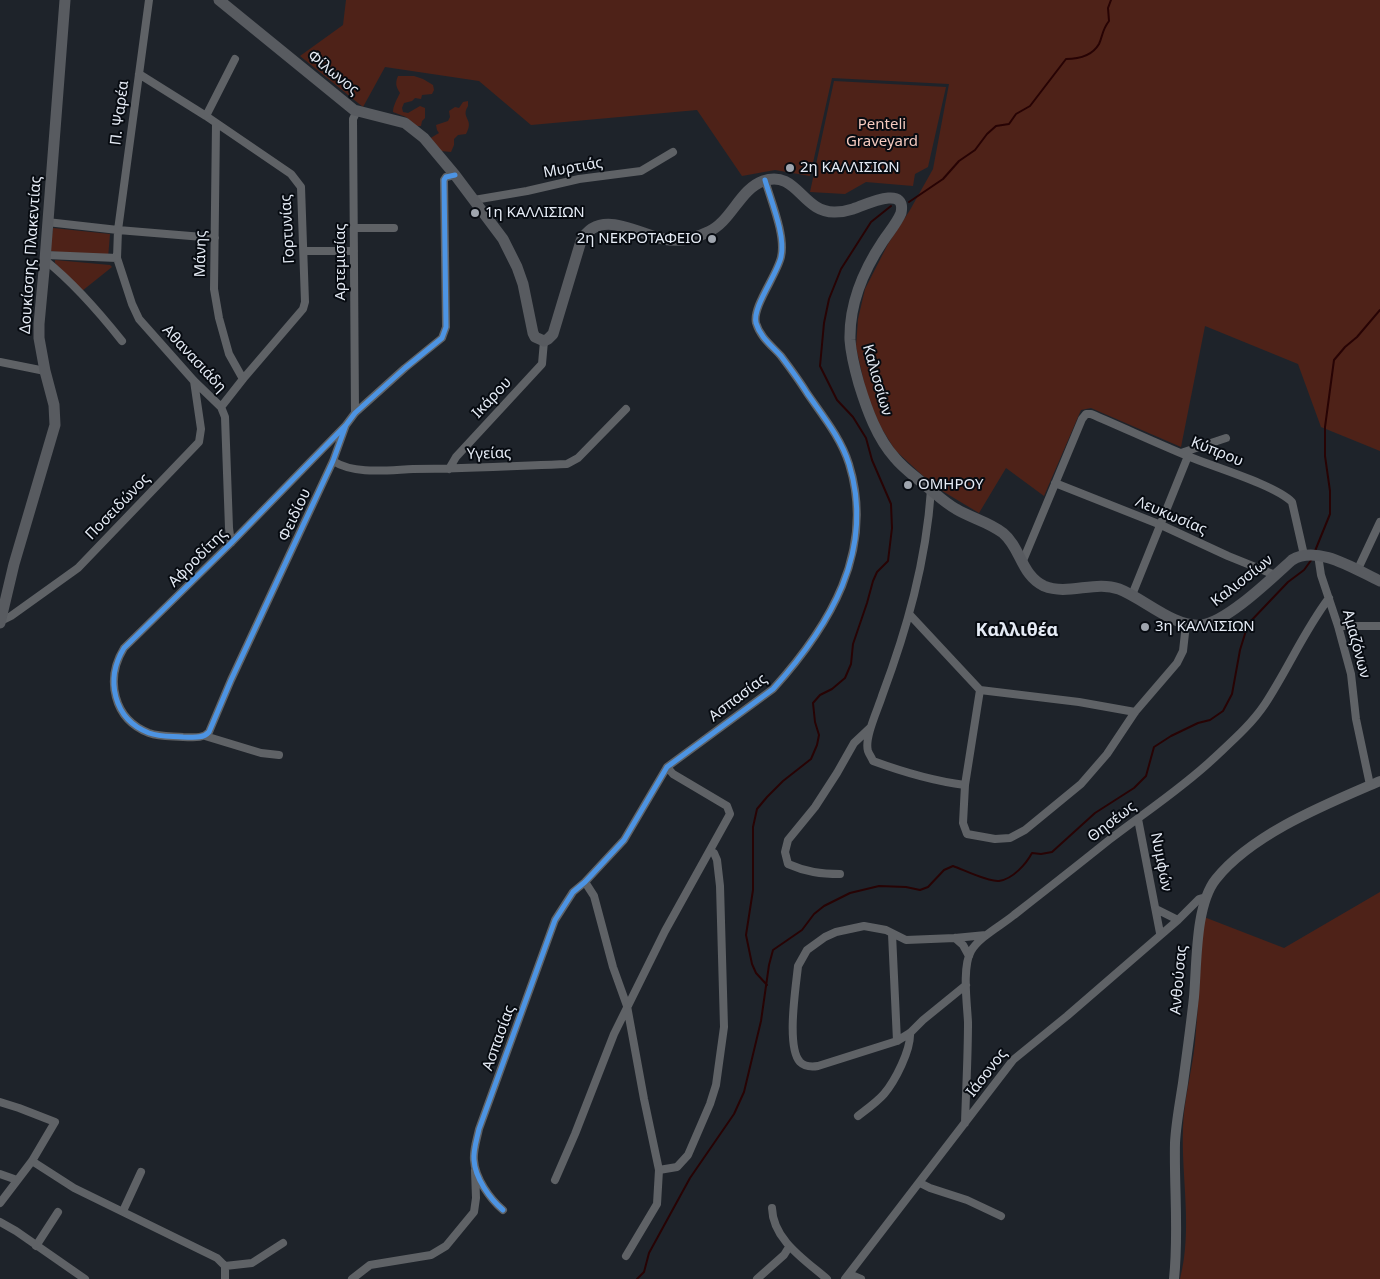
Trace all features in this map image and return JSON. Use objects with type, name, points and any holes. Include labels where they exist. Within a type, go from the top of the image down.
[{"type":"main road","name":"Δουκίσσης Πλακεντίας","points":[[0,622],[4,586],[55,425],[54,405],[45,371],[39,332],[65,0]]},
{"type":"main road","name":"Φίλωνος","points":[[219,0],[345,104],[357,111],[399,121],[410,126],[432,147],[455,175]]},
{"type":"main road","points":[[455,175],[499,234],[510,253],[523,284],[533,333],[535,337],[544,341],[548,340],[552,334],[581,241],[592,227],[608,224],[663,239],[685,240],[697,237],[716,228],[752,187],[765,180]]},
{"type":"main road","name":"Καλισσίων","points":[[765,180],[783,179],[792,184],[810,204],[822,211],[844,212],[876,200],[888,198],[896,199],[902,205],[900,215],[871,260],[858,286],[850,343],[863,398],[876,427],[895,458],[957,510],[992,526],[1003,534],[1012,543],[1022,563],[1034,579],[1050,588],[1062,590],[1106,586],[1117,588],[1186,624],[1200,626],[1214,621],[1243,602],[1294,558],[1304,555]]},
{"type":"main road","points":[[1304,555],[1318,555],[1380,581]]},
{"type":"street","name":"Π. Ψαρέα","points":[[118,230],[148,0]]},
{"type":"street","points":[[206,116],[234,59]]},
{"type":"street","name":"Γορτυνίας","points":[[139,74],[206,116],[291,174],[301,187],[305,302],[221,407]]},
{"type":"street","name":"Αρτεμισίας","points":[[355,414],[353,119],[357,111]]},
{"type":"street","name":"Μάνης","points":[[216,124],[215,301],[229,354],[243,379]]},
{"type":"street","name":"Μυρτιάς","points":[[474,200],[527,191],[579,179],[641,171],[673,152]]},
{"type":"street","name":"Φειδίου","points":[[205,736],[211,729],[231,680],[333,462],[346,425],[355,414],[405,368],[442,338],[445,333],[444,180],[446,177],[455,175]]},
{"type":"street","name":"Ασπασίας","points":[[503,1210],[487,1194],[475,1168],[474,1150],[479,1129],[555,920],[573,892],[585,882],[624,840],[667,767],[773,689],[787,673],[819,631],[834,605],[847,575],[855,544],[857,504],[849,464],[829,425],[793,372],[762,336],[755,318],[758,306],[781,257],[782,246],[765,180]]},
{"type":"street","points":[[47,222],[215,238]]},
{"type":"street","points":[[354,228],[394,228]]},
{"type":"street","name":"Αθανασιάδη","points":[[118,230],[117,258],[134,311],[194,381],[221,407],[225,416],[231,543]]},
{"type":"street","points":[[304,251],[354,251]]},
{"type":"street","points":[[46,258],[117,258]]},
{"type":"street","points":[[46,258],[89,301],[122,342]]},
{"type":"street","name":"Ικάρου","points":[[449,469],[456,457],[542,364],[544,341]]},
{"type":"street","points":[[0,362],[45,371]]},
{"type":"street","name":"Ποσειδώνος","points":[[0,622],[78,568],[199,442],[201,429],[194,381]]},
{"type":"street","name":"Υγείας","points":[[333,462],[341,467],[361,470],[449,469],[573,462],[626,409]]},
{"type":"street","name":"Κύπρου","points":[[1055,483],[1082,419],[1086,414],[1091,414],[1185,455],[1260,484],[1287,498],[1292,502],[1304,555]]},
{"type":"street","name":"Αφροδίτης","points":[[205,736],[151,734],[132,722],[117,702],[114,691],[114,671],[119,656],[124,648],[231,543],[346,425]]},
{"type":"street","points":[[1132,595],[1161,525],[1185,455],[1226,438]]},
{"type":"street","points":[[1022,563],[1055,483]]},
{"type":"street","name":"Λευκωσίας","points":[[1055,483],[1161,525],[1275,575]]},
{"type":"street","points":[[931,490],[926,538],[910,615],[870,728],[867,750],[873,761],[929,779],[965,785]]},
{"type":"street","points":[[1357,571],[1379,527]]},
{"type":"street","points":[[1318,555],[1321,576],[1329,598]]},
{"type":"street","name":"Αμαζόνων","points":[[1329,598],[1351,674],[1356,720],[1375,783]]},
{"type":"street","name":"Θησέως","points":[[969,956],[972,949],[987,935],[1211,761],[1250,723],[1264,705],[1283,674],[1306,630],[1329,598]]},
{"type":"street","points":[[910,615],[980,690],[1080,702],[1135,712]]},
{"type":"street","points":[[980,690],[965,785],[963,823],[967,834],[995,839],[1010,838],[1025,830],[1081,784],[1107,754],[1135,712],[1155,690],[1184,651],[1186,624]]},
{"type":"street","points":[[1338,626],[1380,626]]},
{"type":"street","points":[[840,874],[821,874],[788,864],[785,852],[788,840],[838,773],[854,742],[870,728]]},
{"type":"street","points":[[205,736],[261,753],[279,755]]},
{"type":"street","points":[[555,1180],[576,1134],[614,1034],[627,1006],[674,915],[730,814],[727,806],[673,774],[667,767]]},
{"type":"street","name":"Ανθούσας","points":[[1174,1279],[1177,1215],[1176,1136],[1193,1005],[1198,941],[1209,888],[1221,873],[1256,843],[1318,809],[1375,783]]},
{"type":"street","name":"Νυμφών","points":[[1138,819],[1160,933]]},
{"type":"street","points":[[659,1170],[677,1167],[688,1155],[716,1085],[724,1027],[720,886],[717,860],[714,853],[710,851]]},
{"type":"street","points":[[585,882],[594,896],[613,967],[627,1006],[659,1170],[657,1204],[626,1256]]},
{"type":"street","name":"Ιάσονος","points":[[847,1277],[1013,1060],[1067,1016],[1160,933],[1178,920],[1199,899],[1206,897]]},
{"type":"street","name":"Νυμφών","points":[[1156,909],[1178,920]]},
{"type":"street","points":[[966,985],[910,1033],[897,1041],[838,1061],[811,1067],[802,1064],[796,1055],[792,1024],[798,966],[802,957],[813,945],[836,932],[864,926],[886,930],[906,940],[987,935]]},
{"type":"street","points":[[892,934],[897,1041]]},
{"type":"street","points":[[955,938],[963,945],[969,956],[966,985],[968,1020],[965,1123]]},
{"type":"street","points":[[858,1116],[881,1097],[892,1082],[906,1053],[910,1033]]},
{"type":"street","points":[[0,1102],[55,1122],[32,1161],[0,1203]]},
{"type":"street","points":[[32,1161],[74,1188],[221,1261],[225,1266],[225,1279]]},
{"type":"street","points":[[352,1279],[370,1265],[431,1255],[446,1246],[474,1212],[476,1198],[475,1168]]},
{"type":"street","points":[[123,1211],[141,1172]]},
{"type":"street","points":[[0,1174],[17,1180]]},
{"type":"street","points":[[920,1183],[1001,1216]]},
{"type":"street","points":[[772,1208],[772,1220],[789,1247],[827,1279]]},
{"type":"street","points":[[36,1246],[58,1212]]},
{"type":"street","points":[[0,1222],[16,1231],[81,1278]]},
{"type":"street","points":[[225,1266],[252,1263],[283,1244]]},
{"type":"street","points":[[757,1279],[784,1255],[789,1247]]},
{"type":"street","points":[[847,1277],[861,1279]]},
{"type":"green space","points":[[346,0],[1380,0],[1380,451],[1321,427],[1298,364],[1205,326],[1181,447],[1091,408],[1081,410],[1044,496],[1006,468],[979,513],[934,486],[895,450],[879,424],[866,391],[856,347],[858,319],[865,289],[888,244],[933,169],[949,84],[832,78],[810,176],[775,170],[742,176],[697,110],[531,125],[479,81],[385,67],[363,107],[300,56],[343,25]]},
{"type":"green space","points":[[398,76],[414,76],[433,85],[434,90],[432,94],[422,95],[421,99],[415,98],[404,103],[402,108],[403,112],[408,113],[420,106],[425,108],[425,118],[421,126],[416,126],[406,117],[393,112],[400,93],[396,85]]},
{"type":"green space","name":"Penteli Graveyard","points":[[834,81],[946,87],[928,167],[915,174],[913,186],[866,182],[845,194],[810,192]]},
{"type":"green space","points":[[468,101],[466,114],[469,125],[466,134],[458,135],[454,139],[451,152],[441,151],[429,139],[439,133],[436,125],[448,121],[450,117],[449,111],[455,107],[459,108],[463,102]]},
{"type":"green space","points":[[53,228],[110,234],[108,258],[50,251]]},
{"type":"green space","points":[[55,260],[110,265],[112,267],[82,291],[55,263]]},
{"type":"green space","points":[[1380,892],[1380,1279],[1180,1279],[1186,1241],[1183,1127],[1195,1043],[1204,917],[1284,948]]},
{"type":"waterway","points":[[909,202],[943,179],[959,161],[975,150],[987,134],[996,126],[1009,124],[1016,114],[1030,106],[1066,59],[1085,56],[1093,51],[1099,44],[1109,21],[1108,8],[1111,0]]},
{"type":"waterway","points":[[767,985],[756,973],[752,964],[746,935],[753,890],[753,827],[757,809],[783,781],[811,759],[819,735],[815,722],[813,703],[820,695],[832,689],[845,678],[851,664],[853,644],[873,581],[877,572],[888,561],[892,528],[891,504],[872,460],[866,438],[853,417],[837,400],[820,366],[824,323],[829,299],[841,269],[871,222],[891,206]]},
{"type":"waterway","points":[[1315,551],[1330,514],[1330,491],[1325,456],[1325,427],[1334,360],[1380,310]]},
{"type":"waterway","points":[[637,1279],[644,1272],[649,1253],[690,1178],[734,1114],[744,1092],[761,1021],[773,950],[802,930],[814,914],[824,906],[850,893],[879,886],[906,887],[920,890],[928,887],[944,870],[953,866],[983,878],[994,881],[1004,880],[1018,870],[1032,853],[1052,852],[1095,813],[1134,788],[1146,776],[1154,747],[1171,736],[1198,723],[1210,720],[1223,711],[1232,694],[1240,650],[1248,624],[1288,582],[1304,570],[1312,559]]},
{"type":"cycle path","points":[[346,425],[231,543],[124,648],[118,660],[114,685],[120,708],[137,727],[149,733],[166,736],[197,737],[204,736],[209,732],[231,680],[333,461],[346,425],[355,413],[442,338],[446,327],[444,180],[446,177],[455,175]]},
{"type":"cycle path","points":[[503,1210],[488,1194],[480,1181],[475,1167],[475,1148],[479,1129],[555,920],[573,892],[585,882],[624,840],[667,767],[773,689],[793,665],[829,614],[842,586],[852,557],[856,527],[856,496],[846,454],[825,418],[781,356],[763,337],[756,323],[758,308],[779,264],[782,249],[780,229],[765,180]]},
{"type":"place","name":"2η ΚΑΛΛΙΣΙΩΝ","points":[[790,168]]},
{"type":"place","name":"1η ΚΑΛΛΙΣΙΩΝ","points":[[475,213]]},
{"type":"place","name":"2η ΝΕΚΡΟΤΑΦΕΙΟ","points":[[712,239]]},
{"type":"place","name":"ΟΜΗΡΟΥ","points":[[908,485]]},
{"type":"place","name":"3η ΚΑΛΛΙΣΙΩΝ","points":[[1145,627]]},
{"type":"district","name":"Καλλιθέα","points":[[1017,631]]}]
